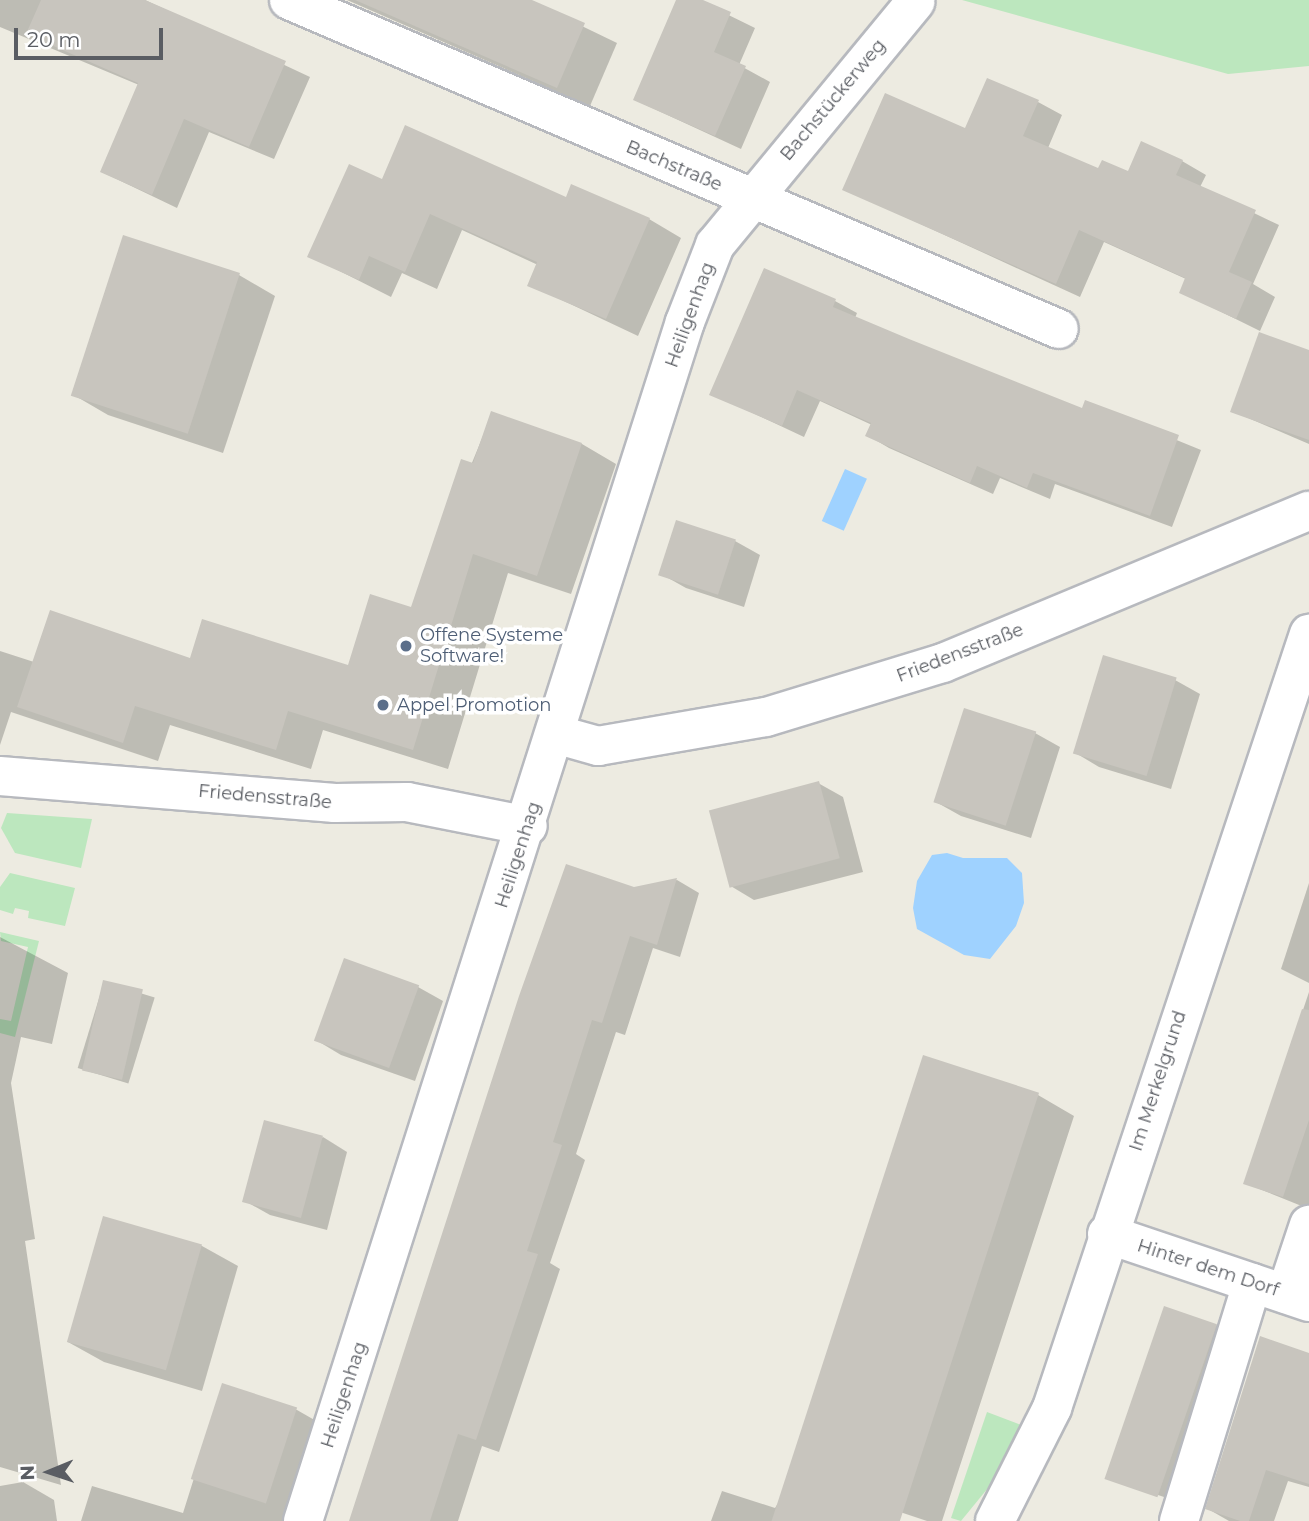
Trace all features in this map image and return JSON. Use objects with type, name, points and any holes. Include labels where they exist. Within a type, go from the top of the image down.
[{"type":"street","name":"Bachstraße","points":[[289,0],[1059,329]]},
{"type":"street","name":"Bachstückerweg","points":[[751,199],[915,2]]},
{"type":"street","name":"Heiligenhag","points":[[303,1521],[528,826],[685,322],[715,245],[751,199]]},
{"type":"street","name":"Friedensstraße","points":[[555,734],[598,746],[766,717],[943,663],[1309,511]]},
{"type":"street","name":"Im Merkelgrund","points":[[1010,1518],[1052,1408],[1107,1234],[1309,634]]},
{"type":"street","name":"Friedensstraße","points":[[0,776],[335,803],[407,802],[528,826]]},
{"type":"street","points":[[1180,1521],[1282,1293],[1309,1225]]},
{"type":"street","name":"Hinter dem Dorf","points":[[1107,1234],[1282,1293]]},
{"type":"green space","points":[[962,0],[1309,0],[1309,66],[1228,74]]},
{"type":"green space","points":[[7,813],[92,819],[81,868],[15,853],[1,828]]},
{"type":"green space","points":[[10,873],[75,888],[65,926],[28,918],[29,911],[15,908],[13,914],[0,910],[0,887]]},
{"type":"green space","points":[[0,932],[39,941],[15,1037],[0,1033],[0,1019],[11,1021],[28,947],[1,941]]},
{"type":"green space","points":[[987,1412],[1021,1425],[997,1477],[961,1521],[951,1518]]},
{"type":"water","points":[[845,469],[867,479],[844,531],[822,521]]},
{"type":"water","points":[[947,853],[963,858],[1007,858],[1022,873],[1024,903],[1016,926],[990,959],[964,955],[917,929],[913,908],[917,881],[932,855]]},
{"type":"building","points":[[41,0],[145,0],[286,61],[249,147],[184,119],[152,195],[100,172],[138,83],[26,34]]},
{"type":"building","points":[[355,0],[532,0],[585,23],[557,88]]},
{"type":"building","points":[[676,0],[703,0],[731,12],[714,52],[746,66],[715,136],[633,100]]},
{"type":"building","points":[[987,78],[1039,100],[1023,136],[1098,168],[1102,160],[1128,171],[1141,141],[1183,160],[1176,175],[1256,210],[1229,272],[1252,282],[1236,319],[1179,293],[1185,278],[1079,230],[1056,284],[842,190],[885,93],[965,128]]},
{"type":"building","points":[[405,125],[566,197],[571,184],[650,218],[606,319],[527,286],[537,262],[430,214],[405,272],[369,256],[359,280],[307,257],[349,164],[382,179]]},
{"type":"building","points":[[123,235],[240,273],[188,434],[71,396]]},
{"type":"building","points":[[764,268],[836,299],[833,307],[909,339],[1082,408],[1085,400],[1179,435],[1150,516],[1033,473],[1027,488],[977,466],[970,483],[865,436],[871,423],[797,390],[782,426],[709,395]]},
{"type":"building","points":[[1259,332],[1309,350],[1309,440],[1230,412]]},
{"type":"building","points":[[491,411],[582,443],[537,576],[473,554],[413,750],[288,711],[276,750],[135,706],[123,743],[17,707],[50,610],[190,658],[202,619],[348,665],[370,594],[411,607],[461,459],[473,463]]},
{"type":"building","points":[[676,520],[736,539],[718,595],[658,575]]},
{"type":"building","points":[[1103,655],[1177,678],[1147,776],[1073,753]]},
{"type":"building","points":[[964,708],[1036,731],[1006,826],[933,802]]},
{"type":"building","points":[[819,781],[840,858],[730,888],[709,811]]},
{"type":"building","points":[[566,864],[634,887],[677,878],[657,945],[630,936],[602,1023],[592,1020],[553,1142],[562,1145],[527,1251],[538,1254],[476,1440],[458,1434],[430,1521],[349,1521],[519,996]]},
{"type":"building","points":[[344,958],[419,985],[389,1068],[314,1041]]},
{"type":"building","points":[[103,980],[143,989],[122,1080],[82,1071]]},
{"type":"building","points":[[1302,1009],[1309,1010],[1309,1120],[1283,1197],[1243,1184]]},
{"type":"building","points":[[923,1055],[1039,1093],[900,1521],[772,1521]]},
{"type":"building","points":[[264,1120],[323,1136],[301,1218],[242,1202]]},
{"type":"building","points":[[103,1216],[202,1244],[166,1370],[67,1342]]},
{"type":"building","points":[[1164,1306],[1217,1324],[1157,1497],[1104,1479]]},
{"type":"building","points":[[1260,1336],[1309,1353],[1309,1484],[1266,1470],[1249,1521],[1240,1521],[1205,1509]]},
{"type":"building","points":[[222,1383],[297,1407],[266,1503],[191,1479]]},
{"type":"place","name":"Offene Systeme Software!","points":[[406,646]]},
{"type":"place","name":"Appel Promotion","points":[[383,705]]}]
